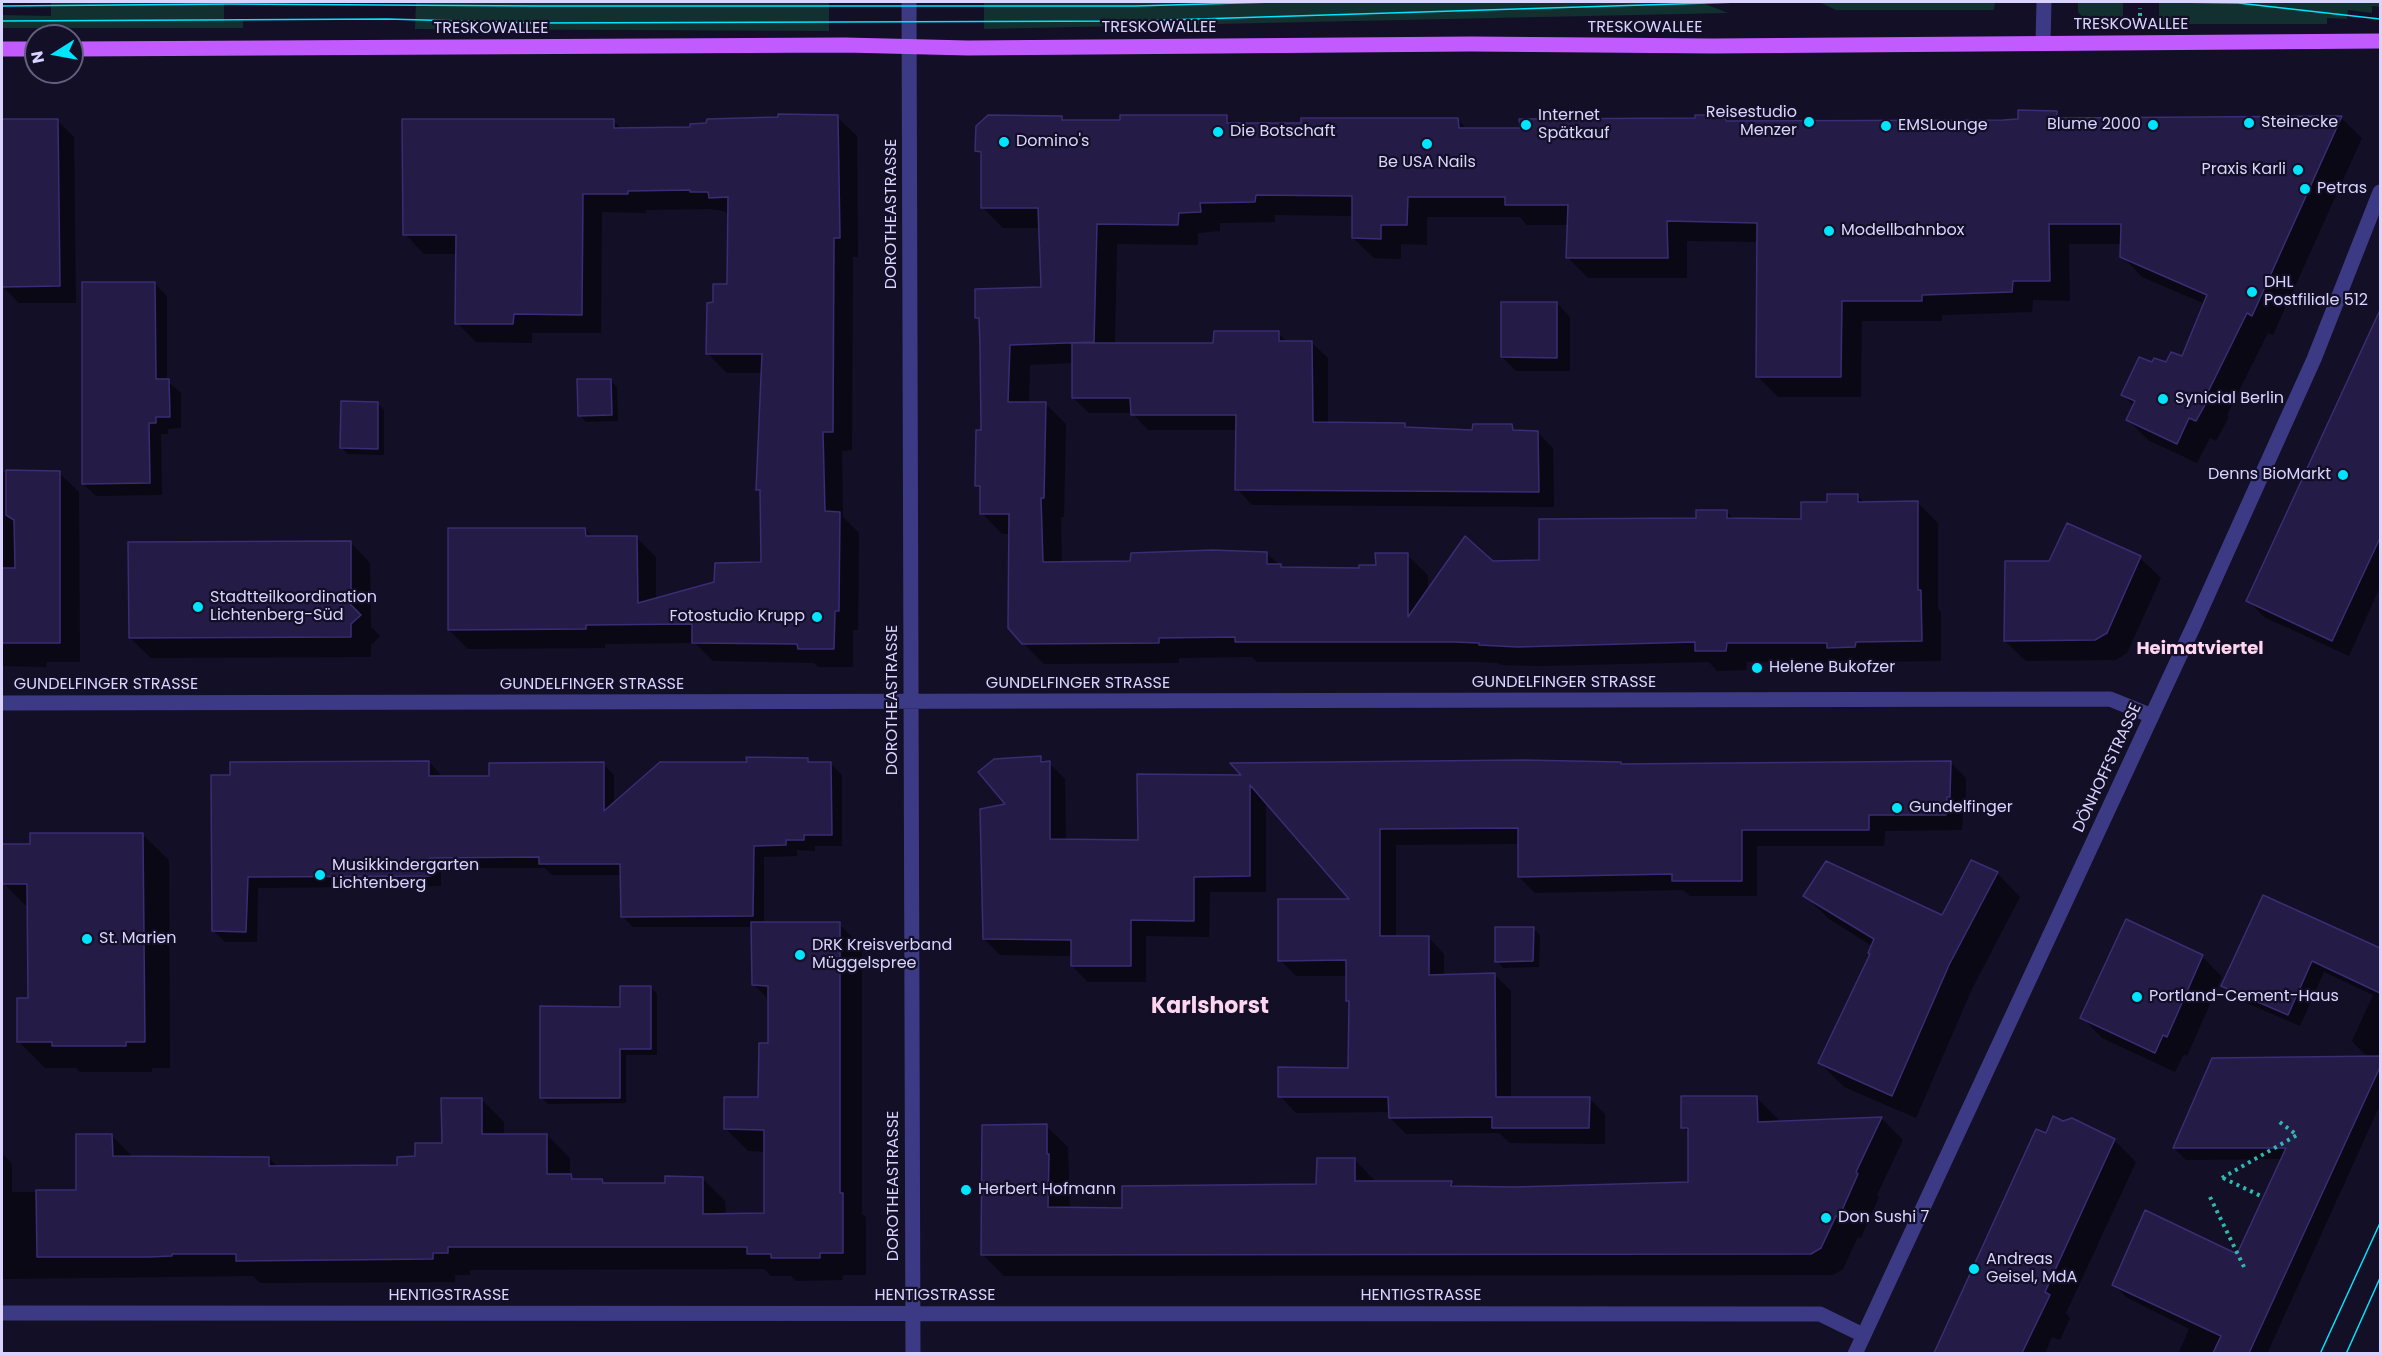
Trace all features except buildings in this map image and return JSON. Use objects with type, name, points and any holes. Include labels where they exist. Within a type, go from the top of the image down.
[{"type":"main road","name":"TRESKOWALLEE","points":[[84,49],[845,45],[909,47],[1471,44],[1713,46],[2380,41]]},
{"type":"main road","points":[[2,49],[24,49]]},
{"type":"street","points":[[909,2],[909,47]]},
{"type":"street","points":[[2043,43],[2044,2]]},
{"type":"street","name":"DOROTHEASTRASSE","points":[[909,47],[913,1353]]},
{"type":"street","name":"DÖNHOFFSTRASSE","points":[[1854,1353],[2152,716],[2314,359],[2380,192]]},
{"type":"street","name":"GUNDELFINGER STRASSE","points":[[2,703],[2110,699],[2152,716]]},
{"type":"street","name":"HENTIGSTRASSE","points":[[2,1313],[1820,1314],[1863,1335]]},
{"type":"path","points":[[2263,1197],[2222,1178],[2297,1135],[2277,1120]]},
{"type":"path","points":[[2210,1197],[2244,1267]]},
{"type":"green space","points":[[51,2],[224,2],[224,21],[243,21],[243,28],[84,28],[84,24],[24,24],[24,28],[2,28],[2,15],[51,16]]},
{"type":"green space","points":[[416,2],[829,2],[829,31],[415,29]]},
{"type":"green space","points":[[984,2],[1700,2],[1728,13],[984,29]]},
{"type":"green space","points":[[1819,2],[1995,2],[1994,10],[1836,10]]},
{"type":"green space","points":[[2078,2],[2123,2],[2123,25],[2087,22],[2078,12]]},
{"type":"green space","points":[[2159,2],[2380,2],[2380,7],[2372,6],[2372,13],[2348,10],[2347,19],[2327,18],[2327,24],[2159,24]]},
{"type":"tram line","points":[[2,6],[230,4],[1136,6],[1274,2]]},
{"type":"tram line","points":[[2,21],[387,19],[536,23],[1135,21],[1739,2],[1922,2]]},
{"type":"tram line","points":[[2174,2],[2238,3],[2380,19]]},
{"type":"tram line","points":[[2320,1354],[2380,1223]]},
{"type":"tram line","points":[[2346,1354],[2380,1278]]},
{"type":"place","name":"Reisestudio Menzer","points":[[1809,122]]},
{"type":"place","name":"Steinecke","points":[[2249,123]]},
{"type":"place","name":"Internet Spätkauf","points":[[1526,125]]},
{"type":"place","name":"Blume 2000","points":[[2153,125]]},
{"type":"place","name":"EMSLounge","points":[[1886,126]]},
{"type":"place","name":"Die Botschaft","points":[[1218,132]]},
{"type":"place","name":"Domino's","points":[[1004,142]]},
{"type":"place","name":"Be USA Nails","points":[[1427,144]]},
{"type":"place","name":"Praxis Karli","points":[[2298,170]]},
{"type":"place","name":"Petras","points":[[2305,189]]},
{"type":"place","name":"Modellbahnbox","points":[[1829,231]]},
{"type":"place","name":"DHL Postfiliale 512","points":[[2252,292]]},
{"type":"place","name":"Synicial Berlin","points":[[2163,399]]},
{"type":"place","name":"Denns BioMarkt","points":[[2343,475]]},
{"type":"place","name":"Stadtteilkoordination Lichtenberg-Süd","points":[[198,607]]},
{"type":"place","name":"Fotostudio Krupp","points":[[817,617]]},
{"type":"place","name":"Helene Bukofzer","points":[[1757,668]]},
{"type":"place","name":"Gundelfinger","points":[[1897,808]]},
{"type":"place","name":"Musikkindergarten Lichtenberg","points":[[320,875]]},
{"type":"place","name":"St. Marien","points":[[87,939]]},
{"type":"place","name":"DRK Kreisverband Müggelspree","points":[[800,955]]},
{"type":"place","name":"Portland-Cement-Haus","points":[[2137,997]]},
{"type":"place","name":"Herbert Hofmann","points":[[966,1190]]},
{"type":"place","name":"Don Sushi 7","points":[[1826,1218]]},
{"type":"place","name":"Andreas Geisel, MdA","points":[[1974,1269]]},
{"type":"district","name":"Heimatviertel","points":[[2200,649]]},
{"type":"district","name":"Karlshorst","points":[[1210,1007]]}]
